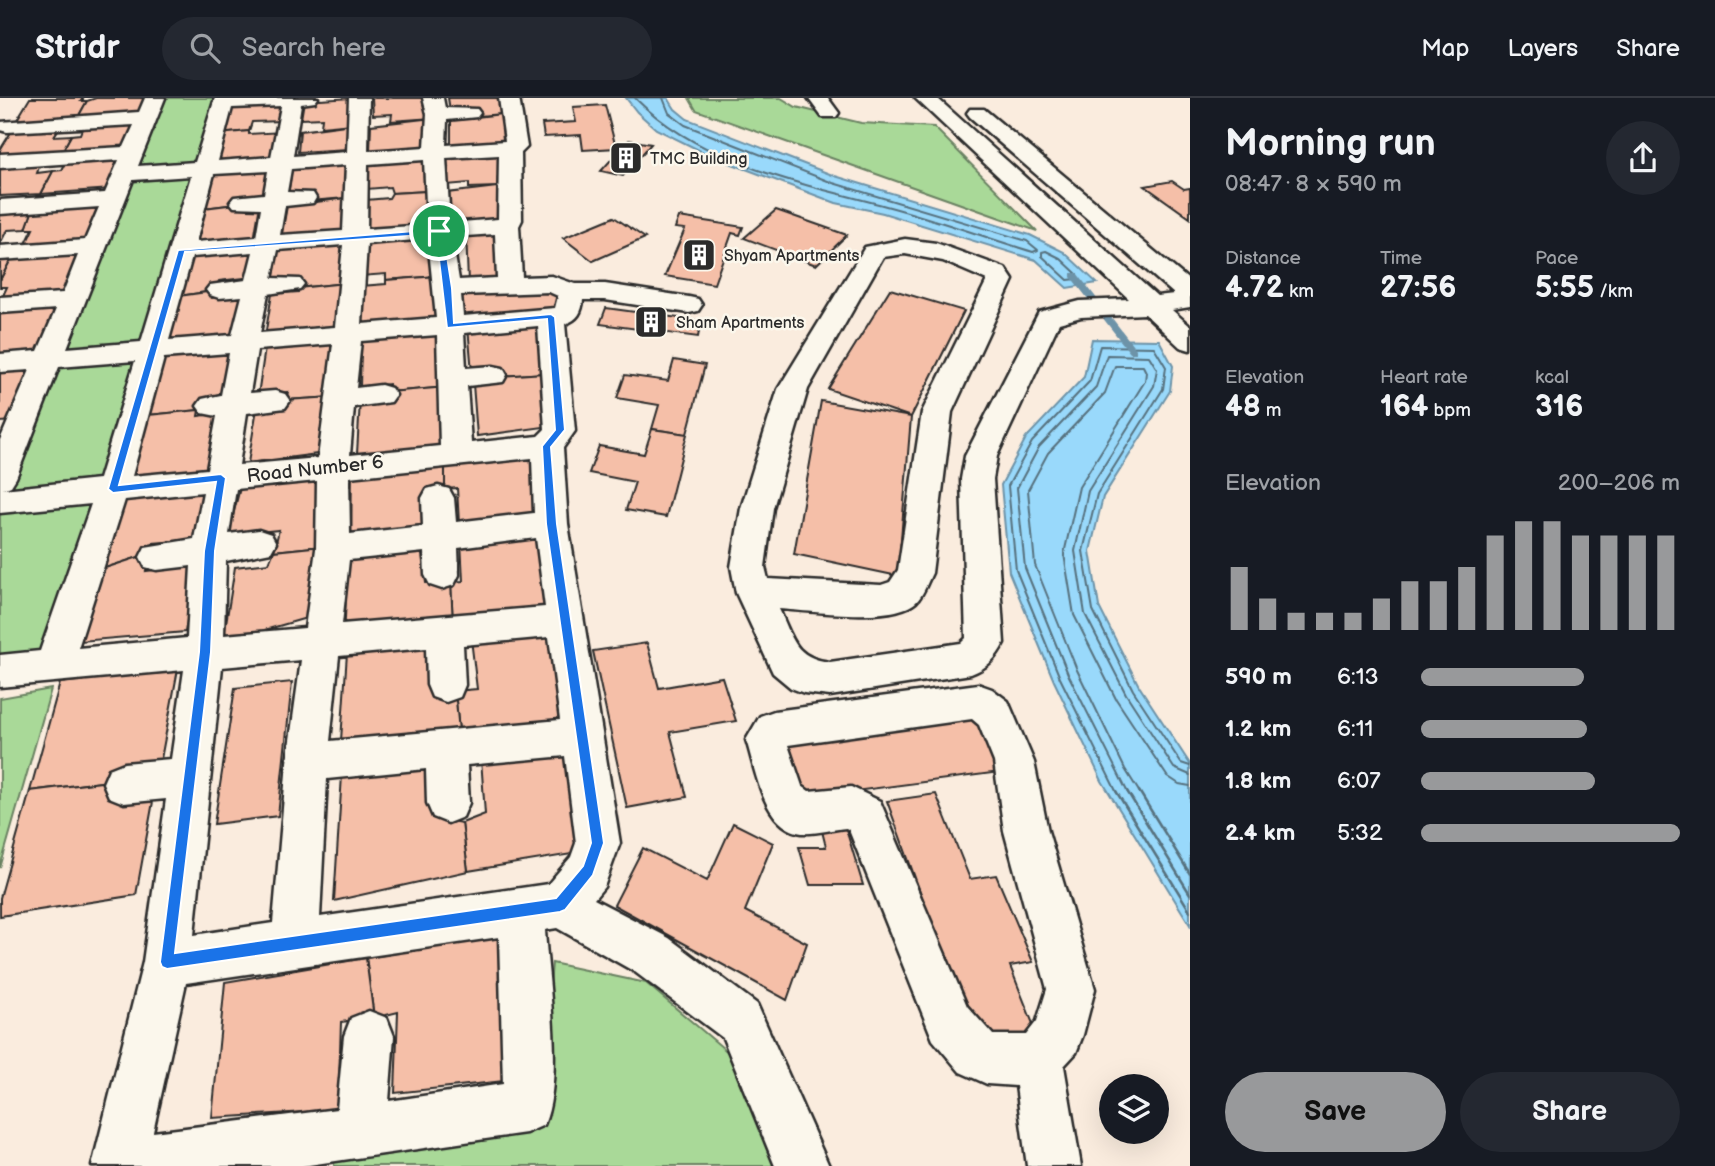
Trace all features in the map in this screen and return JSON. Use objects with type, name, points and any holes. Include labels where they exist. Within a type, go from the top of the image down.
[{"type":"street","points":[[53,668],[113,489],[224,101],[297,98]]},
{"type":"street","points":[[297,98],[277,125],[281,163],[267,243],[244,344],[221,406],[221,478],[209,551],[205,652],[167,962],[119,1165],[242,1157],[361,1132],[526,1107],[540,908]]},
{"type":"street","points":[[295,943],[307,762],[333,549],[333,466],[346,334],[368,279],[354,236],[362,181],[366,119],[359,98]]},
{"type":"street","points":[[509,98],[516,147]]},
{"type":"street","points":[[925,98],[1146,306],[1190,341]]},
{"type":"street","points":[[961,98],[978,107],[1064,181],[1190,297]]},
{"type":"street","points":[[456,455],[448,288],[439,231],[435,106],[470,113]]},
{"type":"street","points":[[949,121],[978,107]]},
{"type":"street","points":[[7,122],[70,127],[151,108]]},
{"type":"street","points":[[0,478],[151,108]]},
{"type":"street","points":[[277,125],[311,123]]},
{"type":"street","points":[[0,162],[128,163],[203,169],[281,163],[362,181],[435,154],[516,147]]},
{"type":"street","points":[[510,286],[507,226],[510,220],[510,151],[516,147]]},
{"type":"street","points":[[1064,181],[1159,252]]},
{"type":"street","points":[[437,188],[464,187]]},
{"type":"street","points":[[242,202],[304,198]]},
{"type":"street","points":[[0,207],[114,199]]},
{"type":"street","points":[[182,250],[507,226]]},
{"type":"street","points":[[754,593],[884,600],[903,592],[915,573],[937,412],[1000,280],[996,273],[972,263],[911,245],[891,246],[874,252],[793,389],[757,508],[748,566],[754,593],[786,662],[804,676],[830,679],[971,658],[985,643],[977,479],[981,456],[1048,318],[1080,309],[1146,306],[1190,297]]},
{"type":"street","points":[[9,246],[94,247]]},
{"type":"street","points":[[219,290],[291,284]]},
{"type":"street","points":[[448,288],[552,284],[571,292],[605,292],[689,305]]},
{"type":"street","points":[[0,363],[563,316],[569,310],[571,292]]},
{"type":"street","points":[[0,305],[73,300]]},
{"type":"street","points":[[167,962],[540,908],[588,871],[598,843],[551,524],[547,446],[560,430],[551,317]]},
{"type":"street","points":[[453,378],[493,375]]},
{"type":"street","points":[[340,398],[381,395]]},
{"type":"street","points":[[221,406],[275,401]]},
{"type":"street","name":"Road Number 6","points":[[0,500],[547,446]]},
{"type":"street","points":[[438,498],[442,575]]},
{"type":"street","points":[[333,549],[551,524]]},
{"type":"street","points":[[156,557],[259,543]]},
{"type":"street","points":[[0,671],[565,620]]},
{"type":"street","points":[[444,631],[446,685]]},
{"type":"street","points":[[1038,1059],[993,1063],[965,1046],[950,1023],[865,817],[851,807],[802,812],[786,799],[766,740],[774,729],[978,701],[994,713],[1014,762],[1026,831],[1071,989],[1058,1035],[1038,1059],[1054,1166]]},
{"type":"street","points":[[307,762],[582,736]]},
{"type":"street","points":[[446,747],[448,803]]},
{"type":"street","points":[[124,783],[190,777]]},
{"type":"street","points":[[540,908],[652,955],[740,1021],[802,1166]]},
{"type":"street","points":[[361,1132],[369,1036]]},
{"type":"green space","points":[[161,98],[219,98],[196,168],[134,171]]},
{"type":"green space","points":[[689,98],[781,98],[796,107],[861,123],[934,127],[1037,231],[696,110]]},
{"type":"green space","points":[[197,172],[148,348],[53,355],[130,177]]},
{"type":"green space","points":[[138,360],[112,484],[2,494],[50,365]]},
{"type":"green space","points":[[105,502],[49,660],[0,661],[0,507]]},
{"type":"green space","points":[[51,689],[0,868],[0,698]]},
{"type":"green space","points":[[552,963],[646,983],[736,1059],[775,1166],[334,1166],[334,1160],[539,1115]]},
{"type":"water","points":[[626,98],[668,98],[675,109],[687,119],[835,176],[1030,235],[1064,252],[1097,283],[1067,288],[1036,260],[883,213],[836,203],[711,156],[656,129]]},
{"type":"water","points":[[1092,339],[1159,340],[1173,366],[1170,391],[1103,497],[1090,551],[1099,607],[1139,686],[1190,764],[1190,925],[1102,781],[1054,681],[1009,572],[1001,485],[1026,438],[1084,377]]},
{"type":"building","points":[[30,98],[83,98],[81,101],[87,101],[77,119],[15,123]]},
{"type":"building","points":[[96,98],[148,98],[141,115],[77,119],[87,101]]},
{"type":"building","points":[[352,98],[353,124],[321,127],[322,118],[301,119],[304,101]]},
{"type":"building","points":[[372,98],[432,98],[433,118],[391,121],[392,114],[373,115]]},
{"type":"building","points":[[448,98],[504,98],[502,114],[479,116],[478,108],[450,110]]},
{"type":"building","points":[[287,102],[283,121],[252,122],[249,131],[219,134],[226,106]]},
{"type":"building","points":[[605,105],[616,148],[583,150],[581,135],[544,137],[542,124],[576,122],[573,107]]},
{"type":"building","points":[[502,114],[503,143],[451,146],[451,120]]},
{"type":"building","points":[[433,118],[430,147],[370,151],[371,125]]},
{"type":"building","points":[[140,121],[127,151],[60,155],[71,135],[80,134],[84,124]]},
{"type":"building","points":[[353,124],[348,149],[298,152],[300,131]]},
{"type":"building","points":[[61,126],[54,136],[71,135],[60,155],[0,159],[0,150],[13,129]]},
{"type":"building","points":[[249,131],[249,134],[282,132],[277,159],[211,163],[219,134]]},
{"type":"building","name":"TMC Building","points":[[629,140],[651,144],[623,176],[601,171]]},
{"type":"building","points":[[500,153],[497,187],[469,188],[469,183],[447,185],[445,157]]},
{"type":"building","points":[[126,156],[112,189],[41,194],[53,171],[62,170],[67,160]]},
{"type":"building","points":[[425,158],[428,191],[392,193],[390,187],[367,189],[367,163]]},
{"type":"building","points":[[41,161],[37,173],[53,171],[41,194],[0,196],[0,164]]},
{"type":"building","points":[[351,163],[346,198],[310,201],[312,192],[288,195],[292,168]]},
{"type":"building","points":[[273,169],[267,194],[241,195],[236,204],[204,208],[213,173]]},
{"type":"building","points":[[1172,181],[1184,189],[1190,188],[1190,218],[1145,186]]},
{"type":"building","points":[[497,187],[501,221],[450,225],[447,193]]},
{"type":"building","points":[[428,191],[436,227],[364,232],[366,200],[389,198],[392,193]]},
{"type":"building","points":[[346,198],[347,232],[281,239],[287,206]]},
{"type":"building","points":[[236,204],[239,208],[267,207],[261,239],[195,245],[204,208]]},
{"type":"building","points":[[105,207],[89,246],[23,250],[33,229],[26,229],[32,212]]},
{"type":"building","points":[[776,210],[847,235],[816,265],[744,238]]},
{"type":"building","points":[[32,212],[26,229],[7,230],[0,244],[0,215]]},
{"type":"building","points":[[614,217],[645,238],[593,261],[563,238]]},
{"type":"building","name":"Shyam Apartments","points":[[679,217],[743,227],[740,235],[732,233],[714,284],[665,276],[685,229],[675,228]]},
{"type":"building","points":[[495,230],[501,280],[468,282],[466,232]]},
{"type":"building","points":[[436,235],[438,276],[386,280],[386,274],[361,276],[362,240]]},
{"type":"building","points":[[353,241],[345,283],[298,288],[273,284],[278,247]]},
{"type":"building","points":[[259,247],[253,277],[219,281],[214,291],[179,296],[191,253]]},
{"type":"building","points":[[88,253],[70,296],[0,302],[7,287],[0,287],[0,280],[11,259]]},
{"type":"building","points":[[11,259],[0,280],[0,260]]},
{"type":"building","points":[[438,276],[440,321],[359,327],[361,286],[386,284],[386,280]]},
{"type":"building","points":[[345,283],[343,328],[265,336],[272,294]]},
{"type":"building","points":[[560,289],[563,311],[459,317],[459,295]]},
{"type":"building","points":[[890,289],[964,311],[911,417],[828,389]]},
{"type":"building","points":[[214,291],[212,298],[247,295],[239,333],[168,343],[179,296]]},
{"type":"building","points":[[68,304],[48,353],[0,357],[0,309]]},
{"type":"building","name":"Sham Apartments","points":[[606,308],[701,321],[698,337],[600,324]]},
{"type":"building","points":[[538,324],[545,373],[500,376],[472,372],[468,327]]},
{"type":"building","points":[[444,334],[447,387],[389,392],[389,384],[360,387],[361,341]]},
{"type":"building","points":[[337,342],[333,397],[286,400],[288,392],[258,395],[265,348]]},
{"type":"building","points":[[240,352],[231,399],[201,402],[199,410],[138,416],[153,359]]},
{"type":"building","points":[[674,360],[705,365],[687,434],[652,429],[659,405],[617,398],[625,375],[668,381]]},
{"type":"building","points":[[40,364],[16,421],[0,422],[0,367]]},
{"type":"building","points":[[545,373],[551,426],[477,436],[473,384],[500,376]]},
{"type":"building","points":[[447,387],[450,445],[357,454],[360,400],[389,392]]},
{"type":"building","points":[[333,397],[325,453],[248,463],[257,408],[286,400]]},
{"type":"building","points":[[821,401],[911,417],[898,576],[794,554]]},
{"type":"building","points":[[199,410],[198,416],[228,412],[219,468],[121,478],[138,416]]},
{"type":"building","points":[[652,429],[687,434],[666,517],[626,510],[635,482],[589,473],[599,446],[644,454]]},
{"type":"building","points":[[538,449],[540,515],[459,524],[457,488],[445,489],[445,460]]},
{"type":"building","points":[[445,460],[445,489],[426,491],[426,529],[351,541],[352,470]]},
{"type":"building","points":[[322,476],[322,546],[274,551],[279,530],[228,535],[242,480]]},
{"type":"building","points":[[213,485],[203,539],[153,543],[151,553],[102,569],[123,494]]},
{"type":"building","points":[[548,531],[551,607],[453,626],[451,582],[463,581],[461,541]]},
{"type":"building","points":[[322,546],[317,615],[223,642],[235,567],[269,563],[274,551]]},
{"type":"building","points":[[421,547],[426,583],[451,582],[453,626],[344,639],[348,554]]},
{"type":"building","points":[[151,553],[146,571],[196,565],[185,632],[81,641],[102,569]]},
{"type":"building","points":[[550,631],[564,728],[460,741],[455,691],[477,689],[471,639]]},
{"type":"building","points":[[426,643],[455,691],[460,741],[340,755],[347,653]]},
{"type":"building","points":[[647,643],[659,688],[722,677],[736,721],[670,732],[687,797],[627,808],[593,651]]},
{"type":"building","points":[[178,669],[161,759],[120,764],[117,780],[30,791],[60,683]]},
{"type":"building","points":[[292,682],[278,816],[214,824],[235,688]]},
{"type":"building","points":[[975,718],[1000,772],[802,798],[786,743]]},
{"type":"building","points":[[572,751],[578,853],[468,871],[462,823],[485,814],[481,759]]},
{"type":"building","points":[[432,762],[432,818],[462,823],[468,871],[334,901],[342,775]]},
{"type":"building","points":[[117,780],[156,785],[136,895],[0,916],[0,898],[30,791]]},
{"type":"building","points":[[936,794],[970,879],[996,875],[1033,962],[1010,966],[1037,1034],[976,1045],[887,801]]},
{"type":"building","points":[[733,823],[773,843],[745,911],[807,943],[787,1000],[614,905],[643,848],[707,881]]},
{"type":"building","points":[[845,826],[863,885],[810,885],[799,847],[826,847],[821,827]]},
{"type":"building","points":[[507,935],[513,1080],[395,1093],[398,1012],[374,1018],[366,958]]},
{"type":"building","points":[[366,958],[374,1018],[341,1022],[338,1110],[212,1118],[225,982]]},
{"type":"waterway","points":[[1074,275],[1133,351]]},
{"type":"place","name":"TMC Building","points":[[626,158]]},
{"type":"place","name":"Shyam Apartments","points":[[699,255]]},
{"type":"place","name":"Sham Apartments","points":[[651,322]]},
{"type":"route","points":[[439,231],[448,288],[450,326],[551,317],[560,430],[547,446],[551,524],[598,843],[588,871],[560,905],[167,962],[205,652],[209,551],[221,478],[113,489],[182,250],[439,231]]}]
